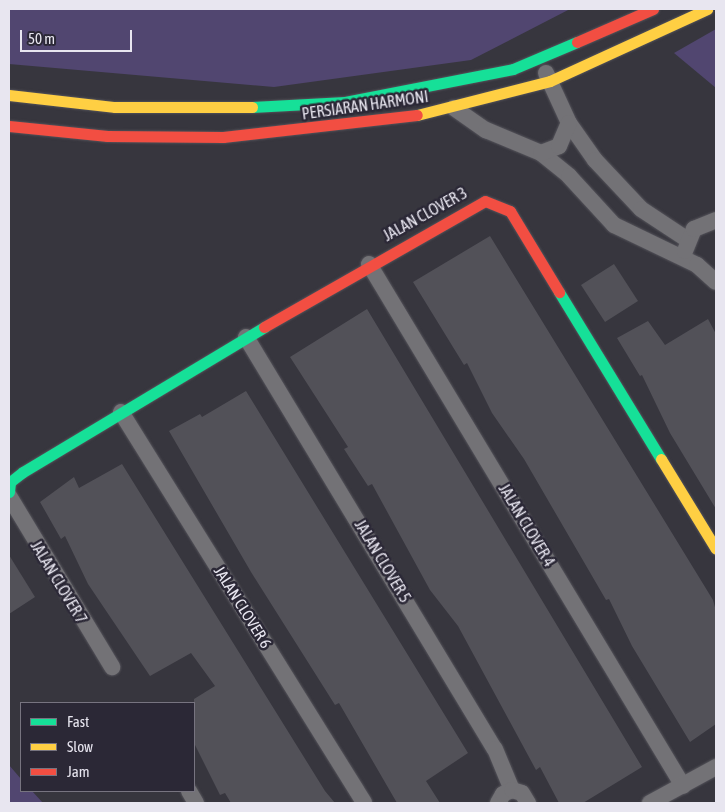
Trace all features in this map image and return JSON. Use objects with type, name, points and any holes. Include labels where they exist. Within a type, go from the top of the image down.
[{"type":"street","name":"PERSIARAN HARMONI","points":[[9,95],[115,107],[225,109],[336,102],[478,78],[540,59],[653,9]]},
{"type":"street","name":"PERSIARAN HARMONI","points":[[9,126],[107,136],[223,137],[349,126],[454,108],[550,81],[707,9]]},
{"type":"street","points":[[540,59],[569,124],[628,198],[688,240]]},
{"type":"street","points":[[454,108],[486,130],[541,153],[569,176],[614,225],[684,258],[716,282]]},
{"type":"street","points":[[541,153],[559,146],[569,124]]},
{"type":"street","name":"JALAN CLOVER 3","points":[[121,412],[369,264],[474,204],[497,203],[510,211],[716,549]]},
{"type":"street","points":[[684,258],[688,240],[694,229],[716,220]]},
{"type":"street","name":"JALAN CLOVER 4","points":[[369,264],[684,786]]},
{"type":"street","name":"JALAN CLOVER 5","points":[[246,337],[496,749],[512,790]]},
{"type":"street","points":[[9,492],[10,482],[23,472],[121,412]]},
{"type":"street","name":"JALAN CLOVER 6","points":[[121,412],[364,803]]},
{"type":"street","name":"JALAN CLOVER 7","points":[[9,496],[112,667]]},
{"type":"street","points":[[650,803],[716,767]]},
{"type":"street","points":[[498,803],[503,794],[512,790],[522,793],[528,803]]},
{"type":"street","points":[[190,792],[196,803]]},
{"type":"shaded area","points":[[9,9],[570,9],[471,60],[274,87],[9,64]]},
{"type":"shaded area","points":[[716,29],[716,88],[674,53]]},
{"type":"shaded area","points":[[9,765],[20,778],[20,792],[33,792],[43,803],[9,803]]},
{"type":"building","points":[[490,236],[713,600],[716,611],[716,724],[690,742],[632,646],[609,599],[606,600],[524,459],[492,413],[467,363],[464,365],[413,282]]},
{"type":"building","points":[[614,264],[638,301],[605,322],[581,285]]},
{"type":"building","points":[[367,309],[642,767],[583,803],[559,803],[540,767],[536,770],[458,626],[430,590],[372,484],[368,486],[344,449],[348,447],[290,357]]},
{"type":"building","points":[[708,319],[716,334],[716,509],[670,433],[642,375],[640,376],[617,338],[648,321],[665,345]]},
{"type":"building","points":[[246,391],[468,753],[426,781],[440,803],[397,803],[339,703],[335,705],[251,572],[169,431],[200,414],[202,417]]},
{"type":"building","points":[[122,464],[325,791],[335,803],[231,803],[225,793],[220,795],[195,745],[194,699],[215,686],[191,653],[150,676],[88,584],[65,536],[61,539],[40,502],[74,477],[79,488]]},
{"type":"building","points":[[9,555],[35,597],[9,614]]},
{"type":"traffic: fast","points":[[252,107],[345,102],[513,69],[577,42]]},
{"type":"traffic: fast","points":[[559,292],[661,459]]},
{"type":"traffic: fast","points":[[9,492],[10,482],[23,472],[264,327]]},
{"type":"traffic: slow","points":[[417,115],[550,81],[707,9]]},
{"type":"traffic: slow","points":[[9,95],[115,107],[252,107]]},
{"type":"traffic: slow","points":[[661,459],[716,549]]},
{"type":"traffic: jam","points":[[577,42],[653,9]]},
{"type":"traffic: jam","points":[[9,126],[107,136],[223,137],[417,115]]},
{"type":"traffic: jam","points":[[264,327],[485,201],[510,211],[559,292]]}]
